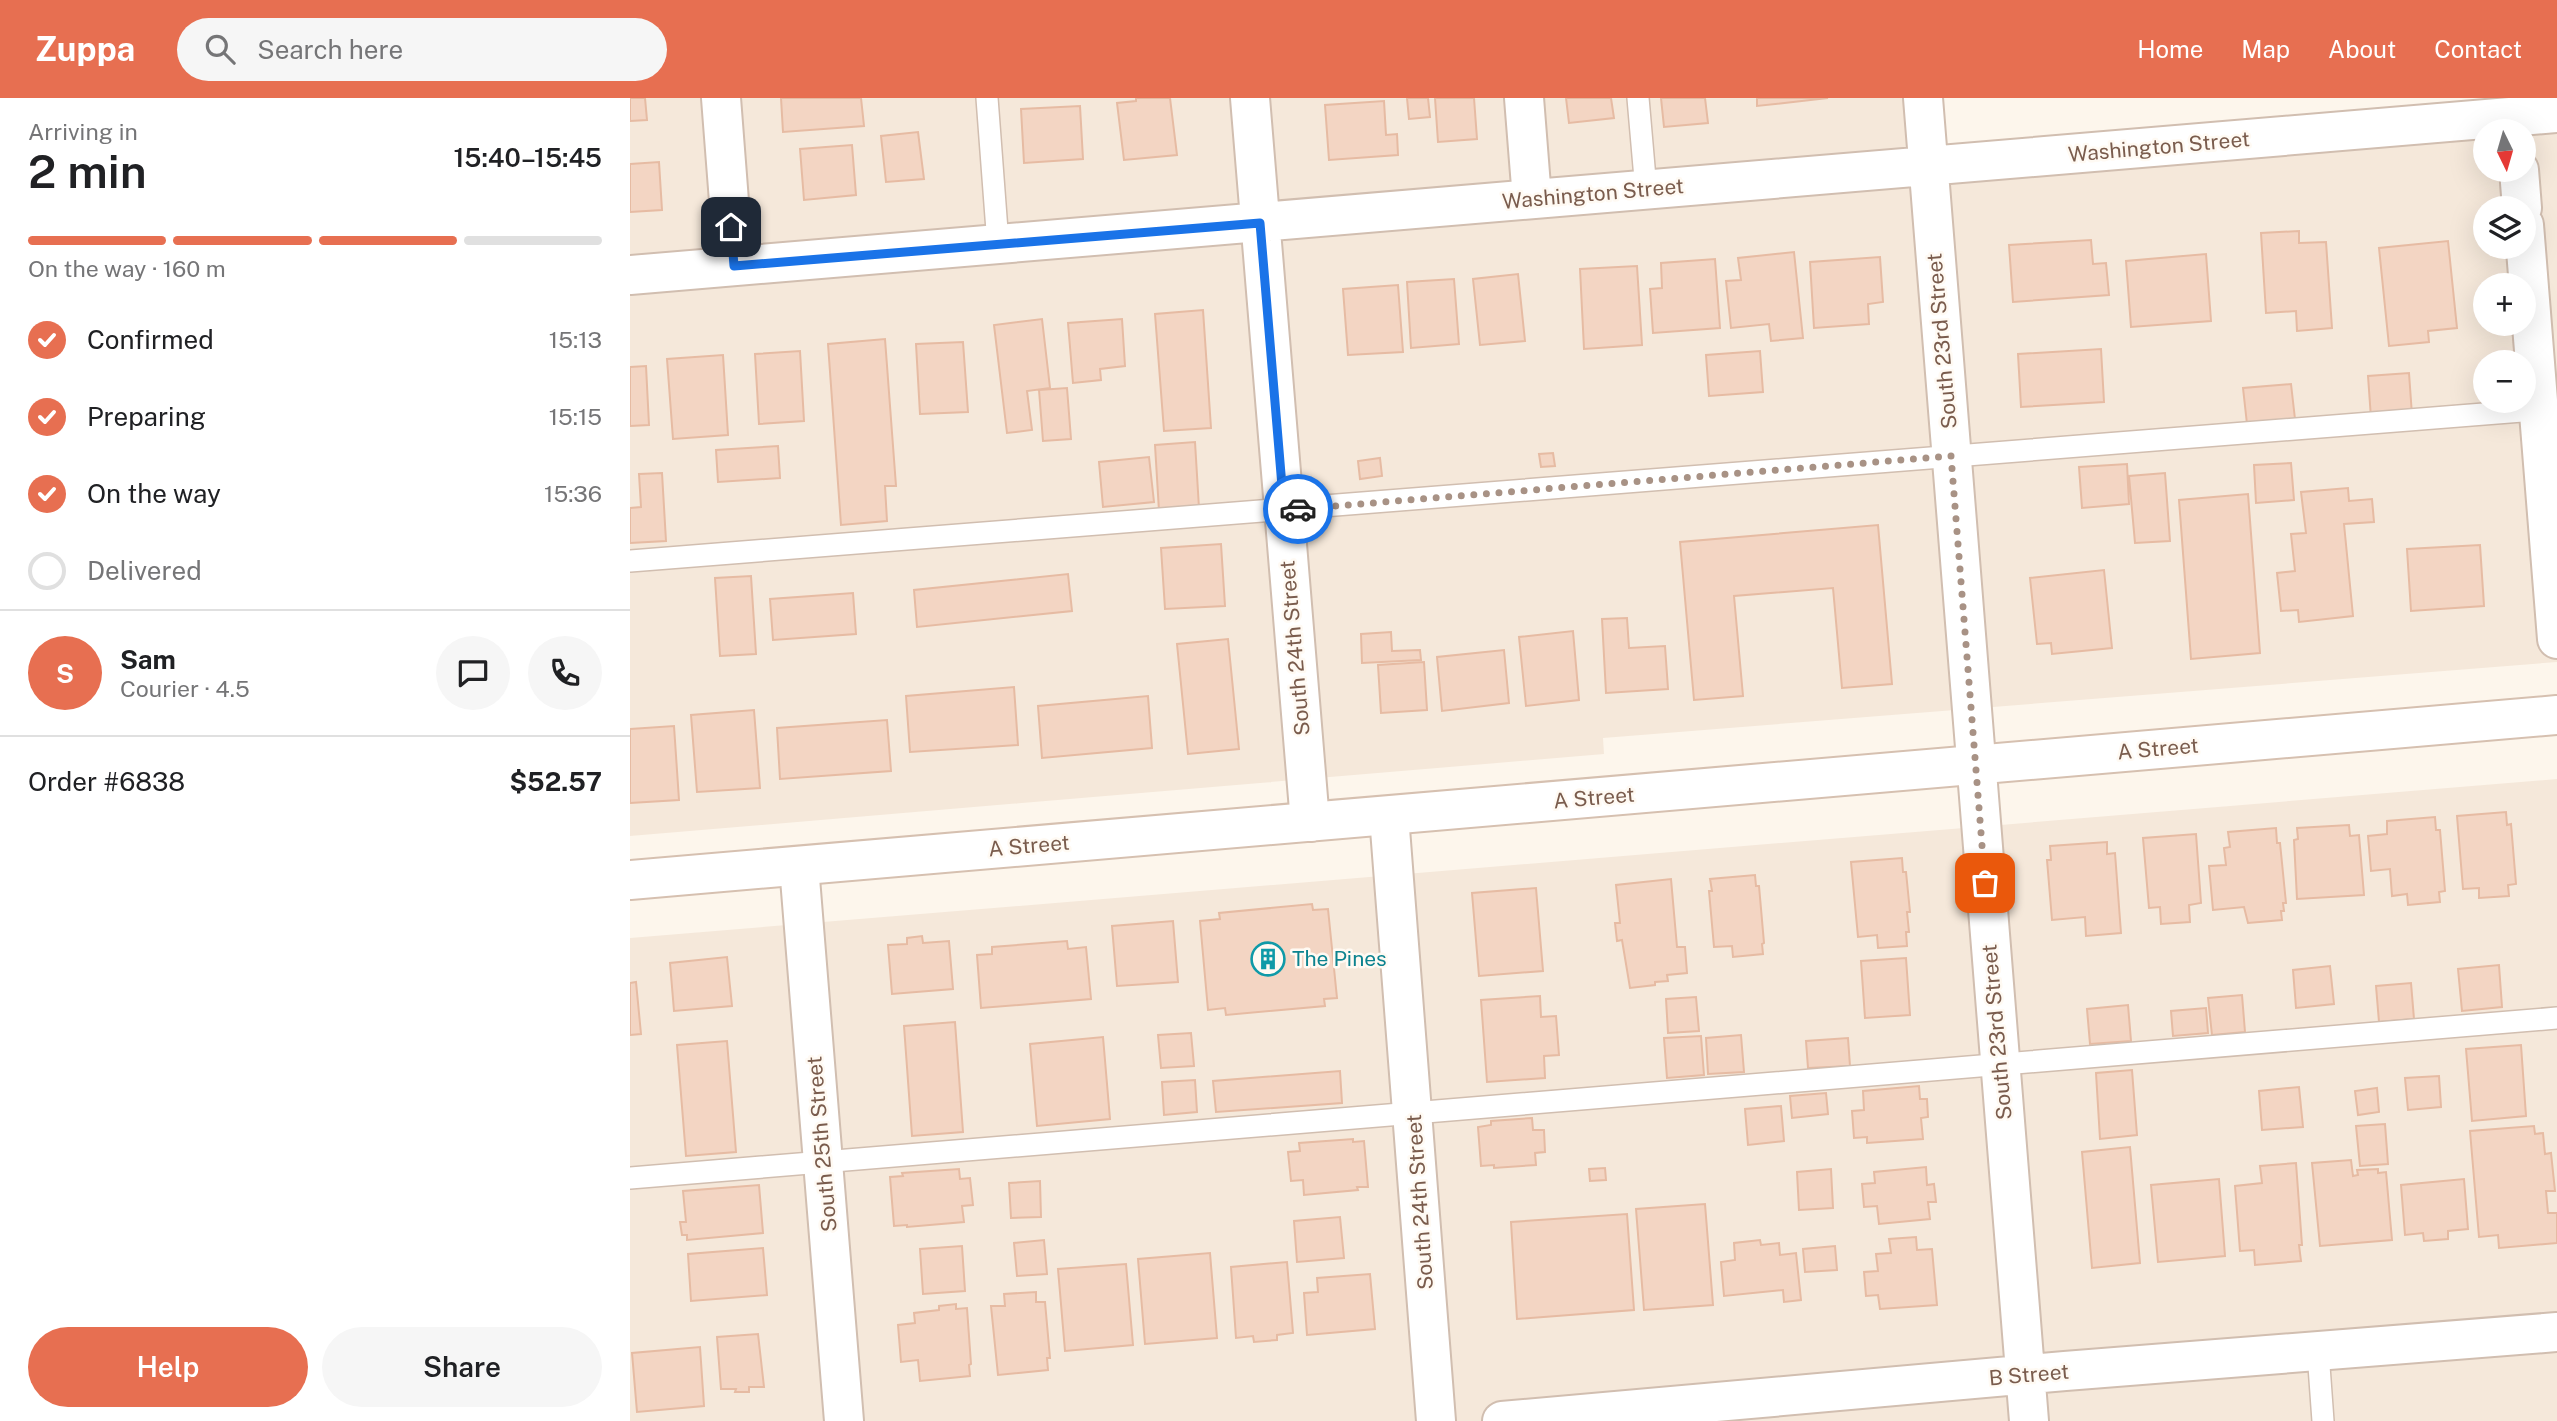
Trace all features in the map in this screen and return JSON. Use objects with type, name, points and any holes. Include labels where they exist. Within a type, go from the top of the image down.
[{"type":"street","points":[[720,98],[734,266]]},
{"type":"street","name":"South 24th Street","points":[[1250,98],[1310,822]]},
{"type":"street","points":[[1524,98],[1532,199]]},
{"type":"street","name":"South 23rd Street","points":[[1923,98],[2029,1421]]},
{"type":"street","name":"Washington Street","points":[[630,275],[2557,113]]},
{"type":"street","points":[[2528,259],[2548,409],[2557,639]]},
{"type":"street","name":"A Street","points":[[630,880],[2557,715]]},
{"type":"street","name":"South 24th Street","points":[[1389,816],[1436,1421]]},
{"type":"street","name":"South 25th Street","points":[[799,866],[844,1421]]},
{"type":"street","name":"B Street","points":[[1502,1421],[1732,1411],[2025,1375],[2557,1332]]},
{"type":"lane","points":[[987,98],[998,244]]},
{"type":"lane","points":[[1638,98],[1646,190]]},
{"type":"lane","points":[[630,561],[2548,409]]},
{"type":"lane","points":[[630,1178],[2557,1018]]},
{"type":"lane","points":[[2318,1352],[2323,1421]]},
{"type":"shaded area","points":[[630,98],[1923,98],[1928,166],[2557,98],[2557,662],[1603,738],[1604,754],[630,836]]},
{"type":"shaded area","points":[[2557,779],[2557,1421],[630,1421],[630,938]]},
{"type":"building","points":[[630,98],[645,98],[647,120],[630,121]]},
{"type":"building","points":[[781,98],[861,98],[864,126],[783,132]]},
{"type":"building","points":[[1136,98],[1170,98],[1177,155],[1124,160],[1117,103],[1136,101]]},
{"type":"building","points":[[1407,98],[1428,98],[1430,117],[1409,119]]},
{"type":"building","points":[[1435,98],[1474,98],[1477,139],[1438,142]]},
{"type":"building","points":[[1566,98],[1611,98],[1614,118],[1569,123]]},
{"type":"building","points":[[1661,98],[1705,98],[1708,123],[1664,127]]},
{"type":"building","points":[[1757,98],[1828,98],[1757,106]]},
{"type":"building","points":[[1384,101],[1386,135],[1397,134],[1398,155],[1329,160],[1325,105]]},
{"type":"building","points":[[1080,106],[1083,159],[1024,163],[1021,109]]},
{"type":"building","points":[[918,132],[924,179],[886,182],[881,136]]},
{"type":"building","points":[[852,145],[856,195],[804,200],[800,149]]},
{"type":"building","points":[[659,162],[662,210],[630,212],[630,164]]},
{"type":"building","points":[[2299,231],[2299,243],[2326,242],[2332,328],[2297,331],[2296,311],[2266,313],[2261,233]]},
{"type":"building","points":[[2091,240],[2093,264],[2106,263],[2109,295],[2013,302],[2009,245]]},
{"type":"building","points":[[2448,241],[2457,328],[2428,331],[2429,342],[2389,346],[2379,248]]},
{"type":"building","points":[[1794,252],[1803,338],[1771,341],[1769,324],[1731,328],[1726,281],[1741,280],[1738,258]]},
{"type":"building","points":[[2206,254],[2211,321],[2131,327],[2126,261]]},
{"type":"building","points":[[1880,257],[1883,302],[1868,304],[1869,324],[1814,328],[1810,262]]},
{"type":"building","points":[[1715,259],[1720,328],[1653,333],[1650,289],[1662,288],[1661,263]]},
{"type":"building","points":[[1637,266],[1642,345],[1584,349],[1580,269]]},
{"type":"building","points":[[1518,274],[1525,341],[1480,345],[1473,279]]},
{"type":"building","points":[[1454,279],[1459,344],[1411,348],[1407,282]]},
{"type":"building","points":[[1398,285],[1403,352],[1348,355],[1343,289]]},
{"type":"building","points":[[1203,310],[1211,428],[1164,431],[1155,314]]},
{"type":"building","points":[[1042,319],[1050,388],[1027,391],[1032,430],[1007,433],[994,325]]},
{"type":"building","points":[[1122,319],[1125,366],[1100,369],[1101,380],[1073,383],[1068,323]]},
{"type":"building","points":[[885,339],[896,486],[885,486],[887,521],[841,525],[828,344]]},
{"type":"building","points":[[963,342],[968,412],[920,414],[916,344]]},
{"type":"building","points":[[2101,349],[2104,402],[2021,407],[2018,354]]},
{"type":"building","points":[[800,351],[804,421],[759,424],[755,354]]},
{"type":"building","points":[[1760,351],[1763,392],[1709,396],[1706,355]]},
{"type":"building","points":[[723,355],[728,435],[673,439],[667,359]]},
{"type":"building","points":[[646,366],[649,425],[630,426],[630,367]]},
{"type":"building","points":[[2409,373],[2412,415],[2371,418],[2368,376]]},
{"type":"building","points":[[2291,384],[2295,419],[2247,424],[2243,388]]},
{"type":"building","points":[[1067,388],[1071,439],[1043,441],[1039,390]]},
{"type":"building","points":[[1195,442],[1199,508],[1159,511],[1155,445]]},
{"type":"building","points":[[778,446],[780,478],[718,482],[716,450]]},
{"type":"building","points":[[1553,453],[1555,466],[1541,467],[1539,454]]},
{"type":"building","points":[[1149,457],[1154,502],[1103,507],[1099,462]]},
{"type":"building","points":[[1380,458],[1382,476],[1360,479],[1358,461]]},
{"type":"building","points":[[2291,463],[2294,500],[2256,503],[2254,465]]},
{"type":"building","points":[[2127,464],[2129,504],[2082,508],[2079,467]]},
{"type":"building","points":[[662,473],[666,541],[630,543],[630,508],[641,507],[639,474]]},
{"type":"building","points":[[2165,473],[2170,541],[2135,543],[2129,476]]},
{"type":"building","points":[[2348,488],[2349,501],[2372,499],[2374,522],[2344,524],[2353,616],[2299,622],[2298,610],[2281,611],[2277,573],[2295,571],[2291,534],[2306,533],[2301,492]]},
{"type":"building","points":[[2248,494],[2260,653],[2191,659],[2179,500]]},
{"type":"building","points":[[1878,525],[1892,684],[1842,688],[1833,588],[1734,596],[1743,696],[1694,700],[1680,542]]},
{"type":"building","points":[[1221,544],[1225,606],[1165,609],[1161,548]]},
{"type":"building","points":[[2480,545],[2484,606],[2411,611],[2407,549]]},
{"type":"building","points":[[2104,570],[2112,648],[2052,654],[2051,643],[2037,644],[2030,578]]},
{"type":"building","points":[[1068,574],[1072,611],[917,627],[914,590]]},
{"type":"building","points":[[751,576],[756,654],[720,656],[715,578]]},
{"type":"building","points":[[853,593],[856,634],[773,640],[770,599]]},
{"type":"building","points":[[1627,618],[1629,648],[1665,646],[1668,689],[1606,693],[1602,619]]},
{"type":"building","points":[[1573,631],[1579,700],[1526,706],[1519,637]]},
{"type":"building","points":[[1391,632],[1392,651],[1420,650],[1421,660],[1362,663],[1361,634]]},
{"type":"building","points":[[1228,639],[1239,749],[1188,754],[1177,644]]},
{"type":"building","points":[[1504,650],[1509,703],[1442,711],[1437,657]]},
{"type":"building","points":[[1424,662],[1427,710],[1381,713],[1378,665]]},
{"type":"building","points":[[1014,687],[1018,745],[910,752],[906,696]]},
{"type":"building","points":[[1148,696],[1152,748],[1042,758],[1038,706]]},
{"type":"building","points":[[754,710],[760,788],[697,792],[691,715]]},
{"type":"building","points":[[887,720],[891,771],[780,779],[777,728]]},
{"type":"building","points":[[674,726],[679,800],[630,803],[630,729]]},
{"type":"building","points":[[2506,812],[2507,825],[2511,824],[2516,884],[2508,885],[2509,896],[2479,898],[2479,888],[2463,889],[2457,816]]},
{"type":"building","points":[[2435,817],[2436,830],[2440,830],[2445,891],[2439,892],[2440,902],[2408,905],[2407,894],[2392,896],[2390,869],[2371,871],[2368,836],[2387,834],[2387,821]]},
{"type":"building","points":[[2349,825],[2350,836],[2359,835],[2364,895],[2297,899],[2294,840],[2298,839],[2297,828]]},
{"type":"building","points":[[2276,828],[2286,903],[2283,903],[2284,911],[2281,911],[2282,920],[2248,923],[2244,907],[2213,910],[2209,866],[2226,865],[2224,848],[2230,847],[2228,832]]},
{"type":"building","points":[[2196,834],[2201,903],[2189,905],[2190,922],[2161,924],[2160,907],[2149,908],[2143,838]]},
{"type":"building","points":[[2107,842],[2107,854],[2115,853],[2121,933],[2086,936],[2085,917],[2052,920],[2047,860],[2051,860],[2050,846]]},
{"type":"building","points":[[1902,858],[1910,912],[1907,912],[1907,946],[1878,948],[1877,935],[1858,937],[1851,862]]},
{"type":"building","points":[[1755,875],[1756,886],[1759,886],[1763,954],[1733,957],[1732,946],[1714,947],[1710,879]]},
{"type":"building","points":[[1671,879],[1677,947],[1685,947],[1687,973],[1667,975],[1668,981],[1655,982],[1655,985],[1630,988],[1622,940],[1617,941],[1615,923],[1620,923],[1616,885]]},
{"type":"building","points":[[1536,888],[1543,971],[1479,976],[1472,893]]},
{"type":"building","name":"The Pines","points":[[1312,904],[1313,910],[1328,909],[1337,998],[1324,999],[1325,1006],[1226,1015],[1225,1008],[1208,1010],[1200,921],[1220,919],[1219,913]]},
{"type":"building","points":[[1173,921],[1178,982],[1117,986],[1112,926]]},
{"type":"building","points":[[922,936],[923,943],[949,941],[953,989],[892,994],[888,945],[907,944],[907,938]]},
{"type":"building","points":[[1067,941],[1068,949],[1086,947],[1091,999],[981,1008],[977,955],[992,954],[992,947]]},
{"type":"building","points":[[727,957],[732,1006],[674,1011],[670,963]]},
{"type":"building","points":[[1906,958],[1910,1015],[1865,1018],[1861,961]]},
{"type":"building","points":[[2499,965],[2502,1007],[2462,1011],[2458,969]]},
{"type":"building","points":[[2330,966],[2334,1004],[2296,1008],[2293,970]]},
{"type":"building","points":[[636,982],[641,1034],[630,1035],[630,983]]},
{"type":"building","points":[[2411,983],[2414,1019],[2379,1022],[2376,986]]},
{"type":"building","points":[[2242,995],[2245,1032],[2212,1035],[2208,998]]},
{"type":"building","points":[[1540,996],[1541,1017],[1556,1016],[1559,1055],[1544,1056],[1545,1078],[1487,1082],[1481,1000]]},
{"type":"building","points":[[1696,997],[1699,1031],[1668,1033],[1666,999]]},
{"type":"building","points":[[2128,1005],[2131,1041],[2090,1044],[2087,1009]]},
{"type":"building","points":[[2206,1008],[2208,1033],[2173,1036],[2171,1011]]},
{"type":"building","points":[[955,1022],[963,1132],[912,1136],[904,1026]]},
{"type":"building","points":[[1191,1033],[1194,1066],[1161,1068],[1158,1035]]},
{"type":"building","points":[[1741,1035],[1744,1072],[1708,1074],[1706,1038]]},
{"type":"building","points":[[1701,1036],[1704,1075],[1667,1078],[1664,1038]]},
{"type":"building","points":[[1103,1037],[1110,1119],[1037,1126],[1030,1044]]},
{"type":"building","points":[[1848,1038],[1850,1066],[1808,1068],[1806,1041]]},
{"type":"building","points":[[727,1041],[736,1152],[686,1156],[677,1045]]},
{"type":"building","points":[[2521,1045],[2526,1116],[2472,1121],[2466,1049]]},
{"type":"building","points":[[2132,1070],[2137,1135],[2100,1139],[2096,1073]]},
{"type":"building","points":[[1340,1071],[1342,1103],[1216,1112],[1213,1081]]},
{"type":"building","points":[[2439,1076],[2441,1107],[2408,1110],[2405,1078]]},
{"type":"building","points":[[1195,1080],[1197,1112],[1164,1115],[1162,1082]]},
{"type":"building","points":[[1919,1086],[1920,1099],[1927,1099],[1928,1117],[1921,1118],[1923,1139],[1867,1143],[1867,1137],[1854,1138],[1852,1111],[1864,1110],[1863,1091]]},
{"type":"building","points":[[2299,1087],[2303,1127],[2262,1130],[2259,1091]]},
{"type":"building","points":[[2377,1088],[2379,1112],[2358,1115],[2355,1091]]},
{"type":"building","points":[[1826,1093],[1828,1114],[1792,1118],[1790,1096]]},
{"type":"building","points":[[1781,1106],[1784,1141],[1748,1145],[1745,1109]]},
{"type":"building","points":[[1532,1118],[1533,1130],[1544,1130],[1545,1152],[1535,1153],[1536,1165],[1494,1168],[1494,1165],[1481,1166],[1478,1127],[1491,1125],[1491,1121]]},
{"type":"building","points":[[2385,1124],[2388,1164],[2360,1166],[2356,1126]]},
{"type":"building","points":[[2534,1126],[2535,1134],[2543,1133],[2545,1154],[2551,1153],[2555,1191],[2546,1191],[2548,1213],[2557,1213],[2557,1243],[2499,1248],[2498,1235],[2479,1237],[2470,1131]]},
{"type":"building","points":[[1353,1139],[1353,1142],[1364,1141],[1368,1187],[1304,1195],[1303,1180],[1291,1181],[1288,1152],[1300,1151],[1299,1143]]},
{"type":"building","points":[[2130,1147],[2140,1263],[2092,1268],[2082,1152]]},
{"type":"building","points":[[2351,1160],[2353,1176],[2358,1175],[2357,1170],[2378,1169],[2378,1173],[2386,1172],[2392,1240],[2320,1246],[2312,1163]]},
{"type":"building","points":[[2296,1163],[2301,1261],[2255,1265],[2254,1250],[2240,1251],[2235,1186],[2262,1183],[2260,1166]]},
{"type":"building","points":[[1926,1167],[1927,1185],[1934,1184],[1936,1202],[1928,1202],[1930,1219],[1879,1224],[1877,1206],[1864,1207],[1862,1184],[1875,1183],[1874,1172]]},
{"type":"building","points":[[1605,1168],[1606,1180],[1590,1181],[1589,1169]]},
{"type":"building","points":[[959,1169],[960,1179],[970,1178],[973,1205],[962,1206],[964,1222],[894,1226],[890,1177],[903,1176],[902,1173]]},
{"type":"building","points":[[1831,1169],[1833,1208],[1799,1210],[1797,1172]]},
{"type":"building","points":[[2219,1179],[2225,1256],[2158,1262],[2151,1185]]},
{"type":"building","points":[[2464,1179],[2468,1229],[2448,1231],[2448,1239],[2424,1241],[2423,1233],[2405,1235],[2401,1185]]},
{"type":"building","points":[[1040,1181],[1041,1217],[1011,1218],[1009,1183]]},
{"type":"building","points":[[759,1185],[763,1233],[687,1240],[687,1235],[682,1235],[680,1222],[686,1222],[683,1191]]},
{"type":"building","points":[[1705,1204],[1713,1305],[1644,1310],[1636,1209]]},
{"type":"building","points":[[1627,1214],[1634,1310],[1517,1319],[1511,1222]]},
{"type":"building","points":[[1340,1217],[1344,1258],[1297,1262],[1294,1221]]},
{"type":"building","points":[[1916,1237],[1917,1250],[1932,1249],[1937,1305],[1880,1309],[1878,1295],[1866,1296],[1864,1272],[1878,1271],[1876,1254],[1891,1253],[1889,1239]]},
{"type":"building","points":[[1044,1240],[1047,1274],[1017,1276],[1014,1243]]},
{"type":"building","points":[[1760,1240],[1761,1245],[1779,1243],[1780,1255],[1796,1253],[1801,1300],[1784,1302],[1783,1290],[1724,1296],[1721,1262],[1735,1260],[1734,1243]]},
{"type":"building","points":[[962,1246],[965,1291],[923,1294],[920,1249]]},
{"type":"building","points":[[1835,1246],[1837,1270],[1805,1272],[1803,1249]]},
{"type":"building","points":[[763,1248],[767,1295],[691,1301],[688,1254]]},
{"type":"building","points":[[1210,1253],[1217,1338],[1145,1344],[1138,1259]]},
{"type":"building","points":[[1287,1262],[1293,1333],[1277,1335],[1277,1340],[1254,1342],[1253,1336],[1236,1338],[1231,1267]]},
{"type":"building","points":[[1126,1264],[1133,1345],[1065,1351],[1058,1269]]},
{"type":"building","points":[[1370,1274],[1375,1329],[1307,1335],[1304,1293],[1318,1292],[1317,1278]]},
{"type":"building","points":[[1036,1292],[1036,1302],[1045,1302],[1050,1358],[1047,1358],[1048,1370],[998,1375],[991,1306],[1005,1306],[1004,1294]]},
{"type":"building","points":[[956,1304],[956,1309],[967,1308],[970,1376],[920,1381],[918,1360],[901,1362],[898,1325],[915,1323],[914,1313],[939,1310],[939,1306]]},
{"type":"building","points":[[758,1334],[764,1387],[749,1387],[749,1392],[721,1389],[717,1337]]},
{"type":"building","points":[[700,1347],[704,1406],[637,1412],[632,1353]]},
{"type":"way so far","points":[[1298,509],[1951,456],[1985,883]]},
{"type":"place","name":"The Pines","points":[[1268,959]]},
{"type":"route","points":[[731,227],[734,266],[1260,223],[1284,510],[1298,509]]}]
